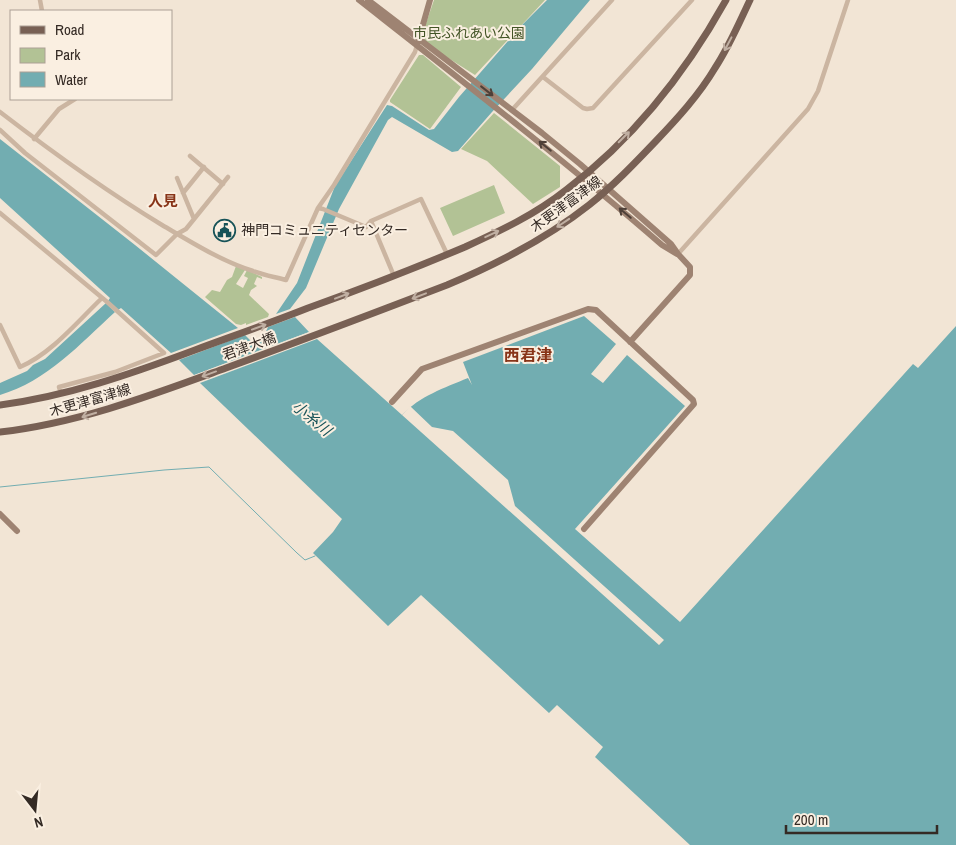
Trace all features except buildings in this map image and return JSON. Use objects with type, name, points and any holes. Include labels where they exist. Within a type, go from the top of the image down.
[{"type":"main road","name":"木更津富津線","points":[[296,313],[447,254],[496,232],[550,202],[583,177],[627,134],[665,92],[709,32],[726,0]]},
{"type":"main road","name":"木更津富津線","points":[[320,333],[486,269],[545,236],[589,206],[609,189],[667,129],[697,93],[715,68],[750,0]]},
{"type":"main road","name":"君津大橋","points":[[164,362],[296,313]]},
{"type":"main road","name":"君津大橋","points":[[185,383],[320,333]]},
{"type":"main road","name":"木更津富津線","points":[[0,405],[61,393],[108,381],[164,362]]},
{"type":"main road","name":"木更津富津線","points":[[0,432],[40,427],[78,419],[185,383]]},
{"type":"street","points":[[359,0],[501,107],[662,245],[678,254]]},
{"type":"street","points":[[368,0],[417,42]]},
{"type":"street","points":[[0,112],[126,203],[177,234],[214,254],[252,271],[286,280],[320,209],[415,52],[430,0]]},
{"type":"street","points":[[512,110],[612,0]]},
{"type":"street","points":[[543,77],[583,108],[587,110],[593,108],[692,0]]},
{"type":"street","points":[[678,254],[808,109],[818,91],[848,0]]},
{"type":"street","points":[[34,138],[59,110],[74,100]]},
{"type":"street","points":[[501,107],[512,110],[589,171],[672,244],[690,267],[690,275],[630,342]]},
{"type":"street","points":[[0,130],[25,152],[156,255],[177,234],[186,229],[228,177]]},
{"type":"street","points":[[190,156],[223,184]]},
{"type":"street","points":[[183,192],[204,167]]},
{"type":"street","points":[[177,178],[194,219]]},
{"type":"street","points":[[320,209],[366,227],[371,221],[421,199],[447,254]]},
{"type":"street","points":[[0,213],[104,299],[164,353],[115,372],[59,387],[61,393]]},
{"type":"street","points":[[371,221],[394,276]]},
{"type":"street","points":[[0,325],[20,367],[33,362],[104,299]]},
{"type":"street","points":[[392,402],[422,369],[588,309],[596,310],[693,400],[694,404],[584,529]]},
{"type":"street","points":[[0,514],[17,531]]},
{"type":"green space","name":"市民ふれあい公園","points":[[434,0],[545,0],[475,75],[434,49],[421,38]]},
{"type":"green space","name":"市民ふれあい公園","points":[[419,55],[423,55],[461,87],[430,129],[390,102]]},
{"type":"green space","points":[[494,113],[560,166],[560,187],[533,204],[487,161],[461,149]]},
{"type":"green space","points":[[494,185],[505,213],[453,236],[440,208]]},
{"type":"green space","points":[[236,266],[245,270],[236,284],[243,288],[248,278],[244,276],[247,270],[262,277],[262,279],[257,277],[254,284],[257,286],[251,290],[249,295],[269,314],[268,317],[246,325],[246,323],[236,324],[205,297],[212,290],[220,292],[227,280],[232,277]]},
{"type":"water","points":[[547,0],[590,0],[532,69],[458,151],[452,152],[392,117],[388,120],[339,209],[306,288],[290,309],[276,314],[297,283],[335,186],[387,105],[392,106],[429,130],[434,129],[459,97],[523,24]]},
{"type":"water","points":[[0,139],[238,328],[171,353],[121,308],[118,310],[108,301],[110,298],[0,198]]},
{"type":"water","points":[[106,303],[115,312],[76,349],[33,381],[0,395],[0,383],[27,371],[33,365],[45,359]]},
{"type":"water","name":"小糸川","points":[[584,316],[616,344],[591,374],[603,383],[627,355],[685,406],[575,529],[680,622],[913,364],[918,368],[956,326],[956,845],[690,845],[595,757],[603,747],[557,705],[549,713],[421,595],[388,626],[313,553],[333,532],[342,519],[200,383],[317,339],[402,415],[424,398],[450,385],[468,378],[472,385],[463,362]]},
{"type":"water","points":[[295,317],[309,332],[194,375],[179,360],[245,335],[251,341],[259,341],[264,336],[268,327]]},
{"type":"pier","points":[[312,331],[312,333],[192,376]]},
{"type":"pier","points":[[410,406],[432,427],[453,431],[508,480],[515,506],[664,640],[659,645],[402,415]]},
{"type":"waterway","points":[[0,487],[209,467],[305,560],[315,556]]},
{"type":"place","name":"神門コミュニティセンター","points":[[225,230]]},
{"type":"district","name":"人見","points":[[163,200]]},
{"type":"district","name":"西君津","points":[[528,355]]}]
